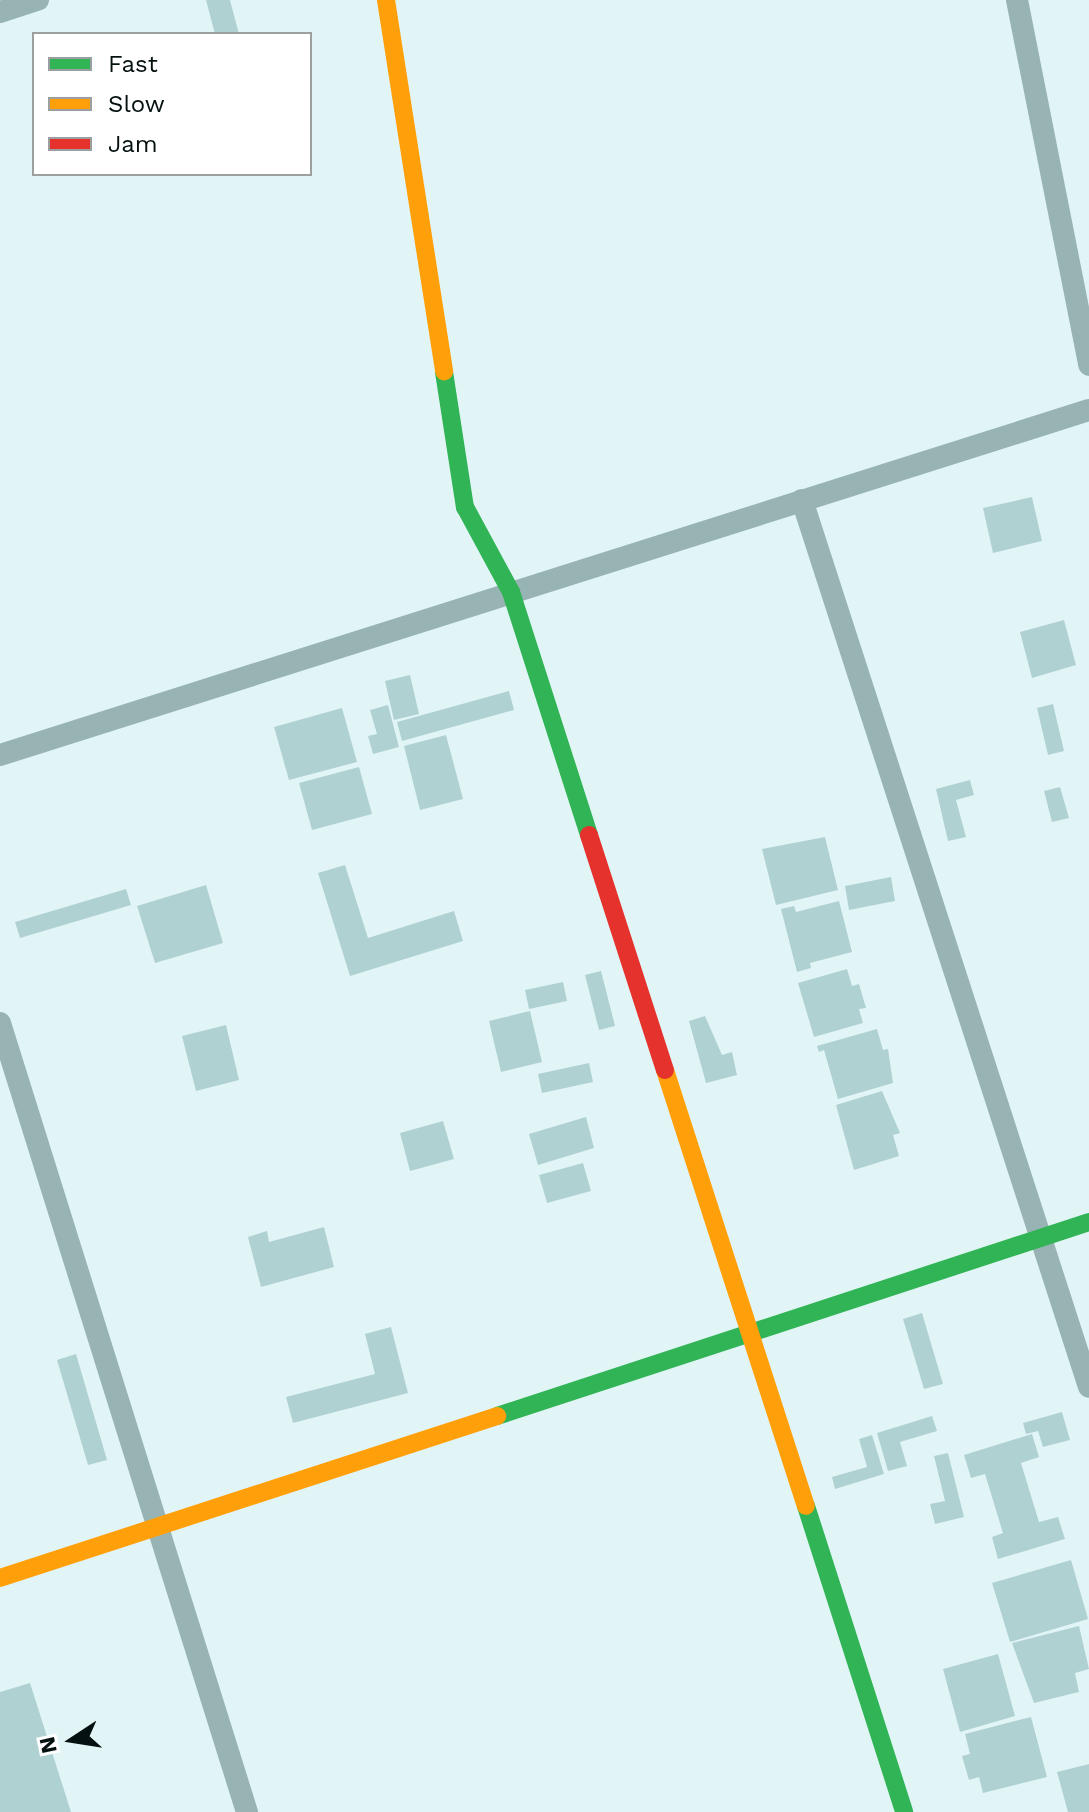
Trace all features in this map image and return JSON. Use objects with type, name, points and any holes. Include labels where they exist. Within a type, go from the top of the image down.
[{"type":"street","points":[[0,12],[38,0]]},
{"type":"street","points":[[386,0],[465,507],[511,592],[904,1812]]},
{"type":"street","points":[[1017,0],[1089,365]]},
{"type":"street","points":[[0,755],[1089,410]]},
{"type":"street","points":[[802,500],[1089,1387]]},
{"type":"street","points":[[0,1023],[247,1812]]},
{"type":"street","points":[[0,1578],[1089,1222]]},
{"type":"building","points":[[206,0],[230,0],[238,32],[214,32]]},
{"type":"building","points":[[1032,497],[1042,541],[993,553],[983,508]]},
{"type":"building","points":[[1064,620],[1076,665],[1032,678],[1020,632]]},
{"type":"building","points":[[410,675],[419,714],[394,720],[385,681]]},
{"type":"building","points":[[509,691],[514,710],[402,741],[397,722]]},
{"type":"building","points":[[1053,704],[1064,751],[1048,755],[1037,708]]},
{"type":"building","points":[[388,705],[399,747],[373,754],[368,736],[377,734],[370,710]]},
{"type":"building","points":[[342,708],[357,762],[289,780],[274,727]]},
{"type":"building","points":[[446,735],[463,799],[420,810],[404,746]]},
{"type":"building","points":[[359,767],[372,814],[312,830],[299,783]]},
{"type":"building","points":[[970,780],[974,795],[956,800],[966,837],[948,841],[936,789]]},
{"type":"building","points":[[1060,787],[1069,818],[1052,822],[1044,791]]},
{"type":"building","points":[[825,837],[838,890],[776,905],[762,849]]},
{"type":"building","points":[[345,865],[368,938],[454,911],[463,941],[350,976],[318,873]]},
{"type":"building","points":[[891,877],[895,901],[849,910],[845,886]]},
{"type":"building","points":[[206,885],[223,943],[155,963],[137,906]]},
{"type":"building","points":[[126,889],[131,905],[20,938],[15,922]]},
{"type":"building","points":[[839,901],[852,952],[810,963],[811,968],[797,972],[781,909],[794,906],[796,912]]},
{"type":"building","points":[[847,969],[852,986],[859,984],[866,1008],[859,1009],[863,1023],[814,1037],[798,983]]},
{"type":"building","points":[[601,971],[615,1026],[599,1030],[585,975]]},
{"type":"building","points":[[563,982],[567,1001],[529,1009],[525,990]]},
{"type":"building","points":[[530,1011],[542,1062],[501,1072],[489,1021]]},
{"type":"building","points":[[705,1016],[722,1055],[732,1052],[737,1075],[706,1083],[689,1021]]},
{"type":"building","points":[[226,1025],[239,1080],[196,1091],[182,1036]]},
{"type":"building","points":[[877,1029],[883,1050],[888,1049],[893,1083],[838,1099],[824,1050],[819,1052],[817,1046]]},
{"type":"building","points":[[589,1063],[593,1082],[542,1093],[538,1074]]},
{"type":"building","points":[[882,1091],[900,1133],[893,1135],[899,1156],[854,1170],[836,1105]]},
{"type":"building","points":[[586,1117],[594,1148],[538,1165],[529,1134]]},
{"type":"building","points":[[443,1121],[454,1159],[410,1171],[400,1133]]},
{"type":"building","points":[[583,1163],[591,1191],[547,1203],[539,1175]]},
{"type":"building","points":[[324,1227],[334,1267],[261,1287],[248,1237],[267,1231],[269,1242]]},
{"type":"building","points":[[922,1313],[943,1384],[924,1389],[903,1319]]},
{"type":"building","points":[[391,1327],[408,1393],[293,1423],[286,1397],[375,1374],[365,1334]]},
{"type":"building","points":[[76,1354],[107,1460],[88,1465],[57,1360]]},
{"type":"building","points":[[1062,1412],[1070,1440],[1043,1447],[1038,1431],[1026,1434],[1023,1423]]},
{"type":"building","points":[[932,1416],[937,1431],[900,1442],[907,1466],[888,1471],[877,1433]]},
{"type":"building","points":[[1032,1434],[1039,1457],[1021,1463],[1039,1522],[1058,1517],[1065,1539],[998,1559],[992,1537],[1003,1533],[985,1474],[971,1478],[964,1455]]},
{"type":"building","points":[[872,1435],[884,1474],[835,1489],[832,1477],[867,1467],[859,1439]]},
{"type":"building","points":[[948,1453],[964,1517],[935,1524],[930,1504],[945,1501],[934,1456]]},
{"type":"building","points":[[1071,1560],[1088,1619],[1010,1642],[992,1583]]},
{"type":"building","points":[[1079,1626],[1089,1669],[1075,1673],[1079,1692],[1034,1703],[1012,1643]]},
{"type":"building","points":[[998,1654],[1015,1716],[960,1732],[943,1669]]},
{"type":"building","points":[[30,1683],[71,1812],[0,1812],[0,1692]]},
{"type":"building","points":[[1031,1717],[1047,1777],[983,1793],[979,1777],[969,1780],[962,1756],[970,1754],[965,1734]]},
{"type":"building","points":[[1089,1764],[1089,1812],[1068,1812],[1057,1772]]},
{"type":"traffic: fast","points":[[444,372],[465,507],[511,592],[589,835]]},
{"type":"traffic: fast","points":[[497,1416],[1089,1222]]},
{"type":"traffic: fast","points":[[806,1506],[904,1812]]},
{"type":"traffic: slow","points":[[386,0],[444,372]]},
{"type":"traffic: slow","points":[[665,1070],[806,1506]]},
{"type":"traffic: slow","points":[[0,1578],[497,1416]]},
{"type":"traffic: jam","points":[[589,835],[665,1070]]}]
